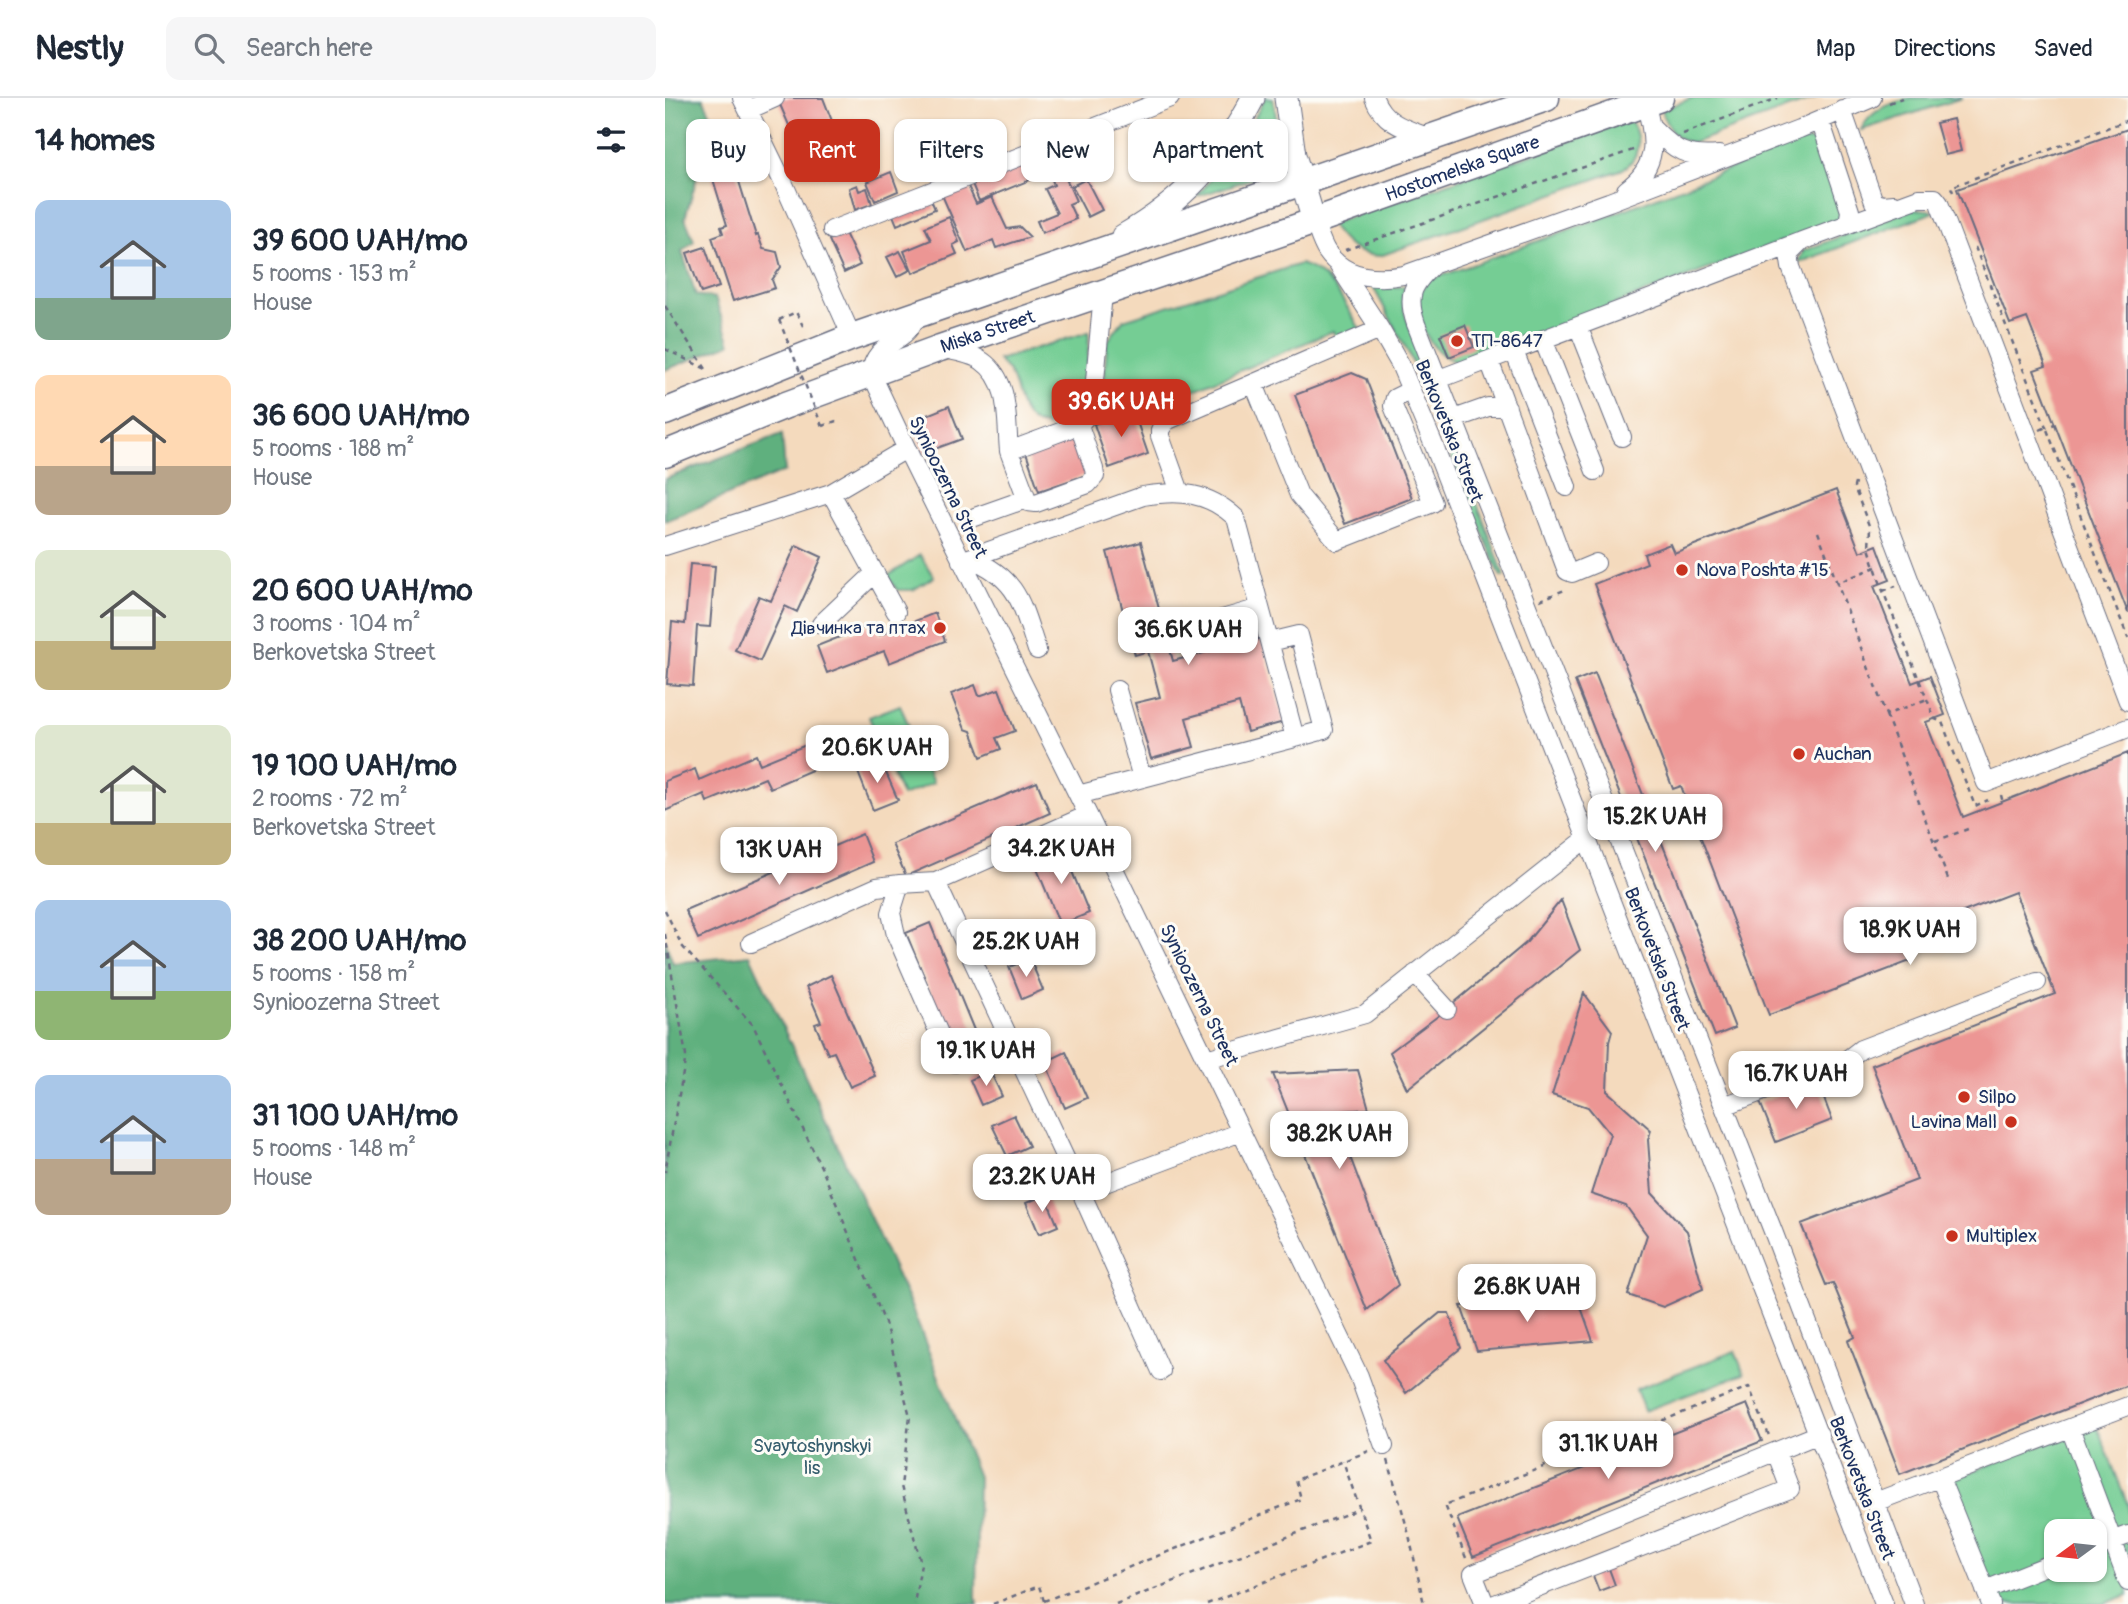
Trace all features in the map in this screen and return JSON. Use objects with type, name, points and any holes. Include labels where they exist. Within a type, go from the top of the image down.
[{"type":"highway","name":"Hostomelska Square","points":[[1301,181],[1546,98]]},
{"type":"highway","name":"Hostomelska Square","points":[[1314,221],[1649,100]]},
{"type":"highway","name":"Miska Street","points":[[665,412],[852,337],[1301,181]]},
{"type":"highway","name":"Miska Street","points":[[665,454],[940,348],[1314,221]]},
{"type":"main road","points":[[1088,255],[1150,220],[1175,202],[1213,161],[1238,126],[1253,98]]},
{"type":"main road","points":[[1286,98],[1294,155],[1314,221]]},
{"type":"street","points":[[775,98],[745,104],[852,337]]},
{"type":"street","points":[[832,230],[1170,98]]},
{"type":"street","points":[[1374,98],[1379,111],[1390,121],[1430,138]]},
{"type":"street","points":[[1331,257],[1368,278],[1404,275],[1609,202],[1872,98]]},
{"type":"street","points":[[1609,202],[1640,180],[1651,159],[1657,137],[1649,100]]},
{"type":"street","points":[[1842,110],[1874,202],[1883,205],[1901,204]]},
{"type":"street","points":[[1820,120],[1850,211],[1848,224]]},
{"type":"street","points":[[1657,137],[1691,155],[1702,157],[1736,153]]},
{"type":"street","points":[[1439,379],[1901,204],[1926,197],[1935,198],[2128,701]]},
{"type":"street","name":"Berkovetska Street","points":[[1314,221],[1331,257],[1380,329],[1411,390],[1884,1604]]},
{"type":"street","points":[[1802,241],[1789,254],[1791,267],[1986,783],[2128,728]]},
{"type":"street","name":"Berkovetska Street","points":[[1434,264],[1417,279],[1411,296],[1411,308],[1724,1106],[1914,1604]]},
{"type":"street","points":[[1009,452],[1079,425],[1090,412],[1103,293]]},
{"type":"street","points":[[871,373],[872,363],[878,354],[904,334],[918,314]]},
{"type":"street","points":[[1578,326],[1622,437]]},
{"type":"street","points":[[1180,492],[1160,436],[1162,425],[1380,329]]},
{"type":"street","points":[[1543,340],[1595,471]]},
{"type":"street","points":[[940,348],[980,359],[992,370],[1008,410],[1009,452],[1025,499]]},
{"type":"street","points":[[1514,351],[1567,486]]},
{"type":"street","points":[[1489,360],[1567,571],[1572,573],[1596,563]]},
{"type":"street","name":"Synioozerna Street","points":[[871,373],[906,449],[966,560],[1359,1376],[1384,1446]]},
{"type":"street","points":[[1254,384],[1299,495],[1336,541],[1433,503],[1393,406],[1395,398],[1411,390]]},
{"type":"street","points":[[1454,419],[1488,407],[1507,407]]},
{"type":"street","points":[[975,517],[1025,499],[1036,503],[1092,481],[1094,469],[1079,425]]},
{"type":"street","points":[[665,546],[831,493],[906,449]]},
{"type":"street","points":[[1417,463],[1437,455]]},
{"type":"street","points":[[1424,481],[1444,472]]},
{"type":"street","points":[[966,560],[1143,496],[1180,492],[1222,505],[1236,519],[1295,738]]},
{"type":"street","points":[[831,493],[897,612]]},
{"type":"street","points":[[966,560],[989,566],[1008,581],[1019,597],[1037,650]]},
{"type":"street","points":[[821,624],[875,573]]},
{"type":"street","points":[[1181,631],[1260,608]]},
{"type":"street","points":[[1078,795],[1324,730],[1299,635],[1269,642]]},
{"type":"street","points":[[1117,690],[1142,778]]},
{"type":"street","points":[[751,943],[877,887],[936,882],[1088,815]]},
{"type":"street","points":[[1206,1059],[1365,1014],[1587,838]]},
{"type":"street","points":[[936,882],[1081,1192],[1161,1371]]},
{"type":"street","points":[[900,884],[891,913],[896,935],[945,1047],[955,1063],[1009,1037]]},
{"type":"street","points":[[1415,974],[1447,1009]]},
{"type":"street","points":[[1724,1106],[1848,1059],[1861,1049],[2037,982]]},
{"type":"street","points":[[1081,1192],[1241,1132]]},
{"type":"street","points":[[1875,1502],[2128,1406]]},
{"type":"street","points":[[2070,1429],[2120,1538],[2128,1582]]},
{"type":"street","points":[[1485,1604],[1473,1574],[1819,1434]]},
{"type":"street","points":[[1495,1604],[1790,1489],[1776,1452]]},
{"type":"street","points":[[1940,1478],[1988,1597],[2044,1568]]},
{"type":"path","points":[[1331,257],[1657,137],[1778,98]]},
{"type":"path","points":[[1956,200],[1951,187],[2128,120]]},
{"type":"path","points":[[1971,238],[2128,638]]},
{"type":"path","points":[[665,306],[706,369],[665,349]]},
{"type":"path","points":[[804,328],[796,312],[779,320],[822,426],[839,420]]},
{"type":"path","points":[[2027,434],[2055,424]]},
{"type":"path","points":[[1818,532],[1948,880]]},
{"type":"path","points":[[1869,548],[1883,591],[1919,680]]},
{"type":"path","points":[[1837,583],[1876,567]]},
{"type":"path","points":[[1537,601],[1570,588],[1572,573]]},
{"type":"path","points":[[1885,715],[1927,699]]},
{"type":"path","points":[[1933,841],[1968,829]]},
{"type":"path","points":[[665,910],[682,946],[753,1025],[823,1171],[885,1323],[911,1416],[901,1486],[921,1564],[914,1604]]},
{"type":"path","points":[[665,933],[686,1056],[665,1172]]},
{"type":"path","points":[[1473,1574],[1445,1506],[1749,1387],[1776,1452]]},
{"type":"path","points":[[993,1604],[1039,1586],[1045,1603],[1301,1499],[1296,1480],[1384,1446],[1409,1535],[1424,1604]]},
{"type":"path","points":[[1207,1604],[1371,1541],[1343,1461]]},
{"type":"path","points":[[1116,1604],[1359,1509]]},
{"type":"green space","points":[[665,98],[703,98],[713,119],[686,119],[686,182],[696,182],[685,218],[694,241],[682,251],[696,295],[715,298],[730,344],[665,370]]},
{"type":"green space","points":[[1265,98],[1273,98],[1276,119],[1253,119]]},
{"type":"green space","points":[[1692,98],[1816,98],[1693,143],[1672,132],[1661,110]]},
{"type":"green space","points":[[1910,98],[1962,98],[1861,130],[1876,112]]},
{"type":"green space","points":[[1625,122],[1632,123],[1638,142],[1633,160],[1623,169],[1380,256],[1357,251],[1340,237],[1330,224]]},
{"type":"green space","points":[[1802,141],[1812,141],[1820,145],[1844,208],[1838,220],[1459,363],[1438,351],[1423,329],[1419,304],[1427,281],[1613,214]]},
{"type":"green space","points":[[1209,182],[1242,182],[1196,197]]},
{"type":"green space","points":[[1911,209],[1934,212],[1798,263],[1803,251]]},
{"type":"green space","points":[[1300,264],[1311,268],[1328,281],[1360,329],[1337,339],[1333,331],[1143,412],[1138,401],[1102,414],[1107,342],[1123,320]]},
{"type":"green space","points":[[1371,283],[1387,288],[1405,286],[1402,297],[1405,314],[1505,577],[1501,577],[1408,352]]},
{"type":"green space","points":[[1089,332],[1085,388],[1074,413],[1065,422],[1053,426],[1034,423],[1023,411],[1009,372],[998,360]]},
{"type":"green space","points":[[782,434],[785,471],[665,521],[665,479]]},
{"type":"green space","points":[[920,555],[934,577],[913,590],[897,590],[888,576]]},
{"type":"green space","points":[[900,705],[933,783],[902,796],[869,717]]},
{"type":"green space","name":"Svaytoshynskyi lis","points":[[665,941],[673,963],[750,955],[910,1304],[978,1477],[978,1604],[665,1604]]},
{"type":"green space","points":[[1735,1351],[1744,1374],[1644,1411],[1636,1389]]},
{"type":"green space","points":[[2096,1424],[2128,1505],[2128,1595],[2104,1604],[1997,1604],[1947,1481]]},
{"type":"building","points":[[823,98],[831,119],[786,119],[778,100]]},
{"type":"building","points":[[1953,119],[1961,151],[1945,155],[1936,123]]},
{"type":"building","points":[[2128,129],[2128,613],[2034,370],[2046,366],[2027,318],[2010,324],[1957,189]]},
{"type":"building","points":[[1021,158],[1021,182],[1025,182],[979,201],[971,182],[1007,182],[1007,163]]},
{"type":"building","points":[[891,172],[898,191],[875,201],[867,182],[880,182],[880,177]]},
{"type":"building","points":[[714,182],[739,182],[756,236],[758,235],[763,249],[777,252],[781,267],[772,280],[775,288],[733,301],[712,237],[723,233],[721,227],[727,225]]},
{"type":"building","points":[[1053,182],[1068,182],[1076,201],[1069,204],[1076,219],[1042,233],[1037,221],[1057,213],[1045,189],[1054,185]]},
{"type":"building","points":[[1088,182],[1102,210],[1088,217],[1072,186]]},
{"type":"building","points":[[967,184],[976,204],[992,197],[1007,229],[1020,227],[1030,237],[996,248],[993,240],[967,252],[942,195]]},
{"type":"building","points":[[857,185],[859,191],[867,188],[872,204],[855,210],[849,188]]},
{"type":"building","points":[[929,195],[935,209],[897,225],[891,210]]},
{"type":"building","points":[[949,217],[959,242],[953,245],[957,254],[913,273],[904,251],[931,240],[925,227]]},
{"type":"building","points":[[845,233],[860,265],[844,273],[829,240]]},
{"type":"building","points":[[705,247],[719,287],[701,293],[687,253]]},
{"type":"building","points":[[900,251],[910,270],[897,277],[887,257]]},
{"type":"building","name":"ТП-8647","points":[[1465,325],[1474,347],[1449,357],[1440,335]]},
{"type":"building","points":[[1352,373],[1366,379],[1412,498],[1345,524],[1295,395]]},
{"type":"building","points":[[949,406],[962,439],[924,453],[912,421]]},
{"type":"building","points":[[1133,410],[1148,454],[1109,468],[1094,424]]},
{"type":"building","points":[[1075,436],[1089,474],[1039,491],[1026,453]]},
{"type":"building","points":[[1836,490],[1860,552],[1877,545],[1890,580],[1874,586],[1912,683],[1930,676],[1945,715],[1926,722],[1963,817],[2128,753],[2128,1385],[1900,1474],[1848,1341],[1855,1337],[1833,1283],[1826,1285],[1801,1224],[1917,1180],[1872,1065],[2055,994],[2015,892],[1903,935],[1913,960],[1769,1015],[1681,786],[1673,789],[1594,584],[1647,563],[1644,554],[1670,544],[1674,553]]},
{"type":"building","points":[[1141,542],[1173,661],[1261,638],[1284,722],[1247,732],[1239,703],[1186,718],[1194,747],[1151,759],[1135,703],[1160,697],[1148,651],[1135,655],[1107,552]]},
{"type":"building","points":[[796,545],[822,557],[797,612],[785,606],[760,661],[735,650],[759,596],[771,601]]},
{"type":"building","points":[[690,564],[715,566],[710,627],[697,626],[693,686],[667,684],[672,622],[685,624]]},
{"type":"building","points":[[935,613],[945,641],[889,663],[884,651],[827,673],[817,646],[875,623],[880,635]]},
{"type":"building","points":[[1595,673],[1735,1028],[1715,1036],[1575,681]]},
{"type":"building","points":[[975,685],[979,696],[999,689],[1015,731],[996,738],[1001,749],[981,757],[971,731],[965,729],[951,694]]},
{"type":"building","points":[[818,740],[828,763],[770,788],[765,778],[707,802],[704,794],[665,811],[665,781],[695,769],[699,780],[756,755],[760,764]]},
{"type":"building","points":[[872,760],[876,771],[884,768],[898,800],[873,810],[856,767]]},
{"type":"building","points":[[1037,782],[1050,813],[906,876],[892,844]]},
{"type":"building","points":[[862,834],[873,862],[698,939],[685,910]]},
{"type":"building","points":[[1062,847],[1089,913],[1060,925],[1033,859]]},
{"type":"building","points":[[1561,900],[1580,950],[1407,1089],[1390,1052],[1442,1013],[1527,942]]},
{"type":"building","points":[[930,923],[976,1035],[952,1045],[906,933]]},
{"type":"building","points":[[1030,959],[1043,990],[1022,999],[1009,967]]},
{"type":"building","points":[[831,975],[875,1076],[850,1087],[834,1052],[828,1054],[815,1024],[821,1022],[806,987]]},
{"type":"building","points":[[1584,993],[1612,1031],[1607,1091],[1651,1130],[1648,1140],[1652,1193],[1687,1231],[1703,1289],[1663,1307],[1628,1295],[1647,1235],[1626,1206],[1591,1194],[1610,1134],[1588,1107],[1552,1095]]},
{"type":"building","points":[[1066,1052],[1087,1098],[1065,1108],[1045,1062]]},
{"type":"building","points":[[1358,1070],[1369,1109],[1331,1112],[1398,1285],[1367,1310],[1273,1074]]},
{"type":"building","points":[[990,1071],[1002,1096],[981,1105],[970,1080]]},
{"type":"building","points":[[1817,1080],[1832,1120],[1776,1142],[1760,1102]]},
{"type":"building","points":[[1014,1115],[1029,1146],[1007,1156],[992,1125]]},
{"type":"building","points":[[1045,1195],[1058,1226],[1039,1234],[1026,1203]]},
{"type":"building","points":[[1577,1296],[1593,1341],[1477,1351],[1461,1306]]},
{"type":"building","points":[[1440,1313],[1449,1313],[1461,1348],[1406,1393],[1383,1360]]},
{"type":"building","points":[[1747,1404],[1762,1441],[1473,1557],[1457,1518]]},
{"type":"building","points":[[1608,1566],[1615,1585],[1599,1591],[1592,1573]]},
{"type":"place","name":"ТП-8647","points":[[1457,341]]},
{"type":"place","name":"Nova Poshta #15","points":[[1682,570]]},
{"type":"place","name":"Дівчинка та птах","points":[[940,628]]},
{"type":"place","name":"Auchan","points":[[1799,754]]},
{"type":"place","name":"Silpo","points":[[1964,1097]]},
{"type":"place","name":"Lavina Mall","points":[[2011,1122]]},
{"type":"place","name":"Multiplex","points":[[1952,1236]]}]
